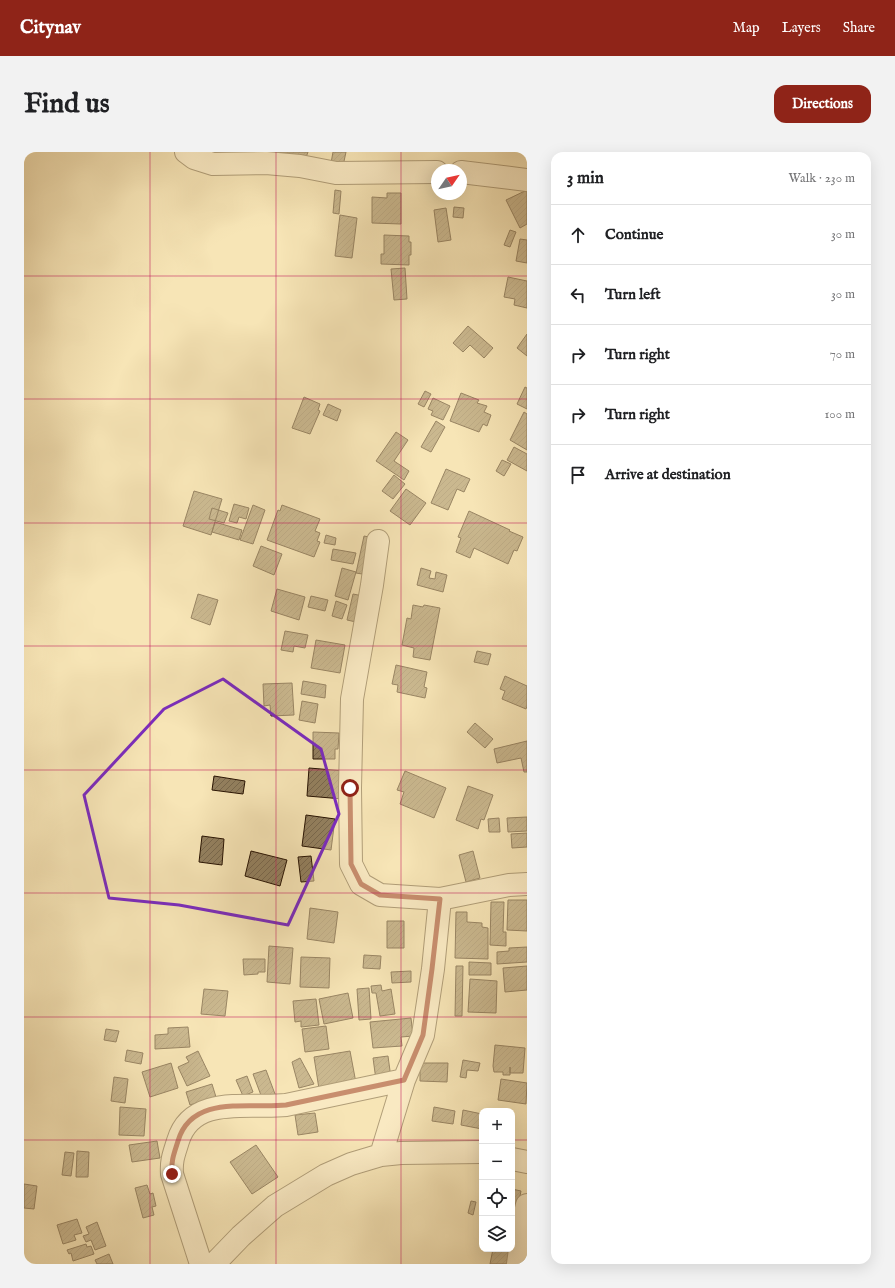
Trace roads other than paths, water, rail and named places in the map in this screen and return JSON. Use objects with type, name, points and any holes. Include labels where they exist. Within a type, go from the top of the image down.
[{"type":"street","points":[[186,152],[194,158],[213,164],[266,163],[300,166],[336,173],[431,172]]},
{"type":"street","points":[[467,173],[527,180]]},
{"type":"street","points":[[378,541],[372,585],[352,699],[350,788],[351,864],[361,884],[380,895],[440,899],[508,885],[527,884]]},
{"type":"street","points":[[381,1155],[404,1080],[423,1035],[440,899]]},
{"type":"street","points":[[201,1264],[172,1174],[172,1161],[181,1132],[187,1122],[195,1116],[210,1109],[230,1106],[272,1107],[286,1105],[404,1080]]},
{"type":"street","points":[[214,1264],[241,1236],[275,1206],[326,1175],[351,1164],[381,1155],[479,1152]]},
{"type":"street","points":[[515,1160],[527,1162]]},
{"type":"street","points":[[518,1264],[527,1205]]}]
